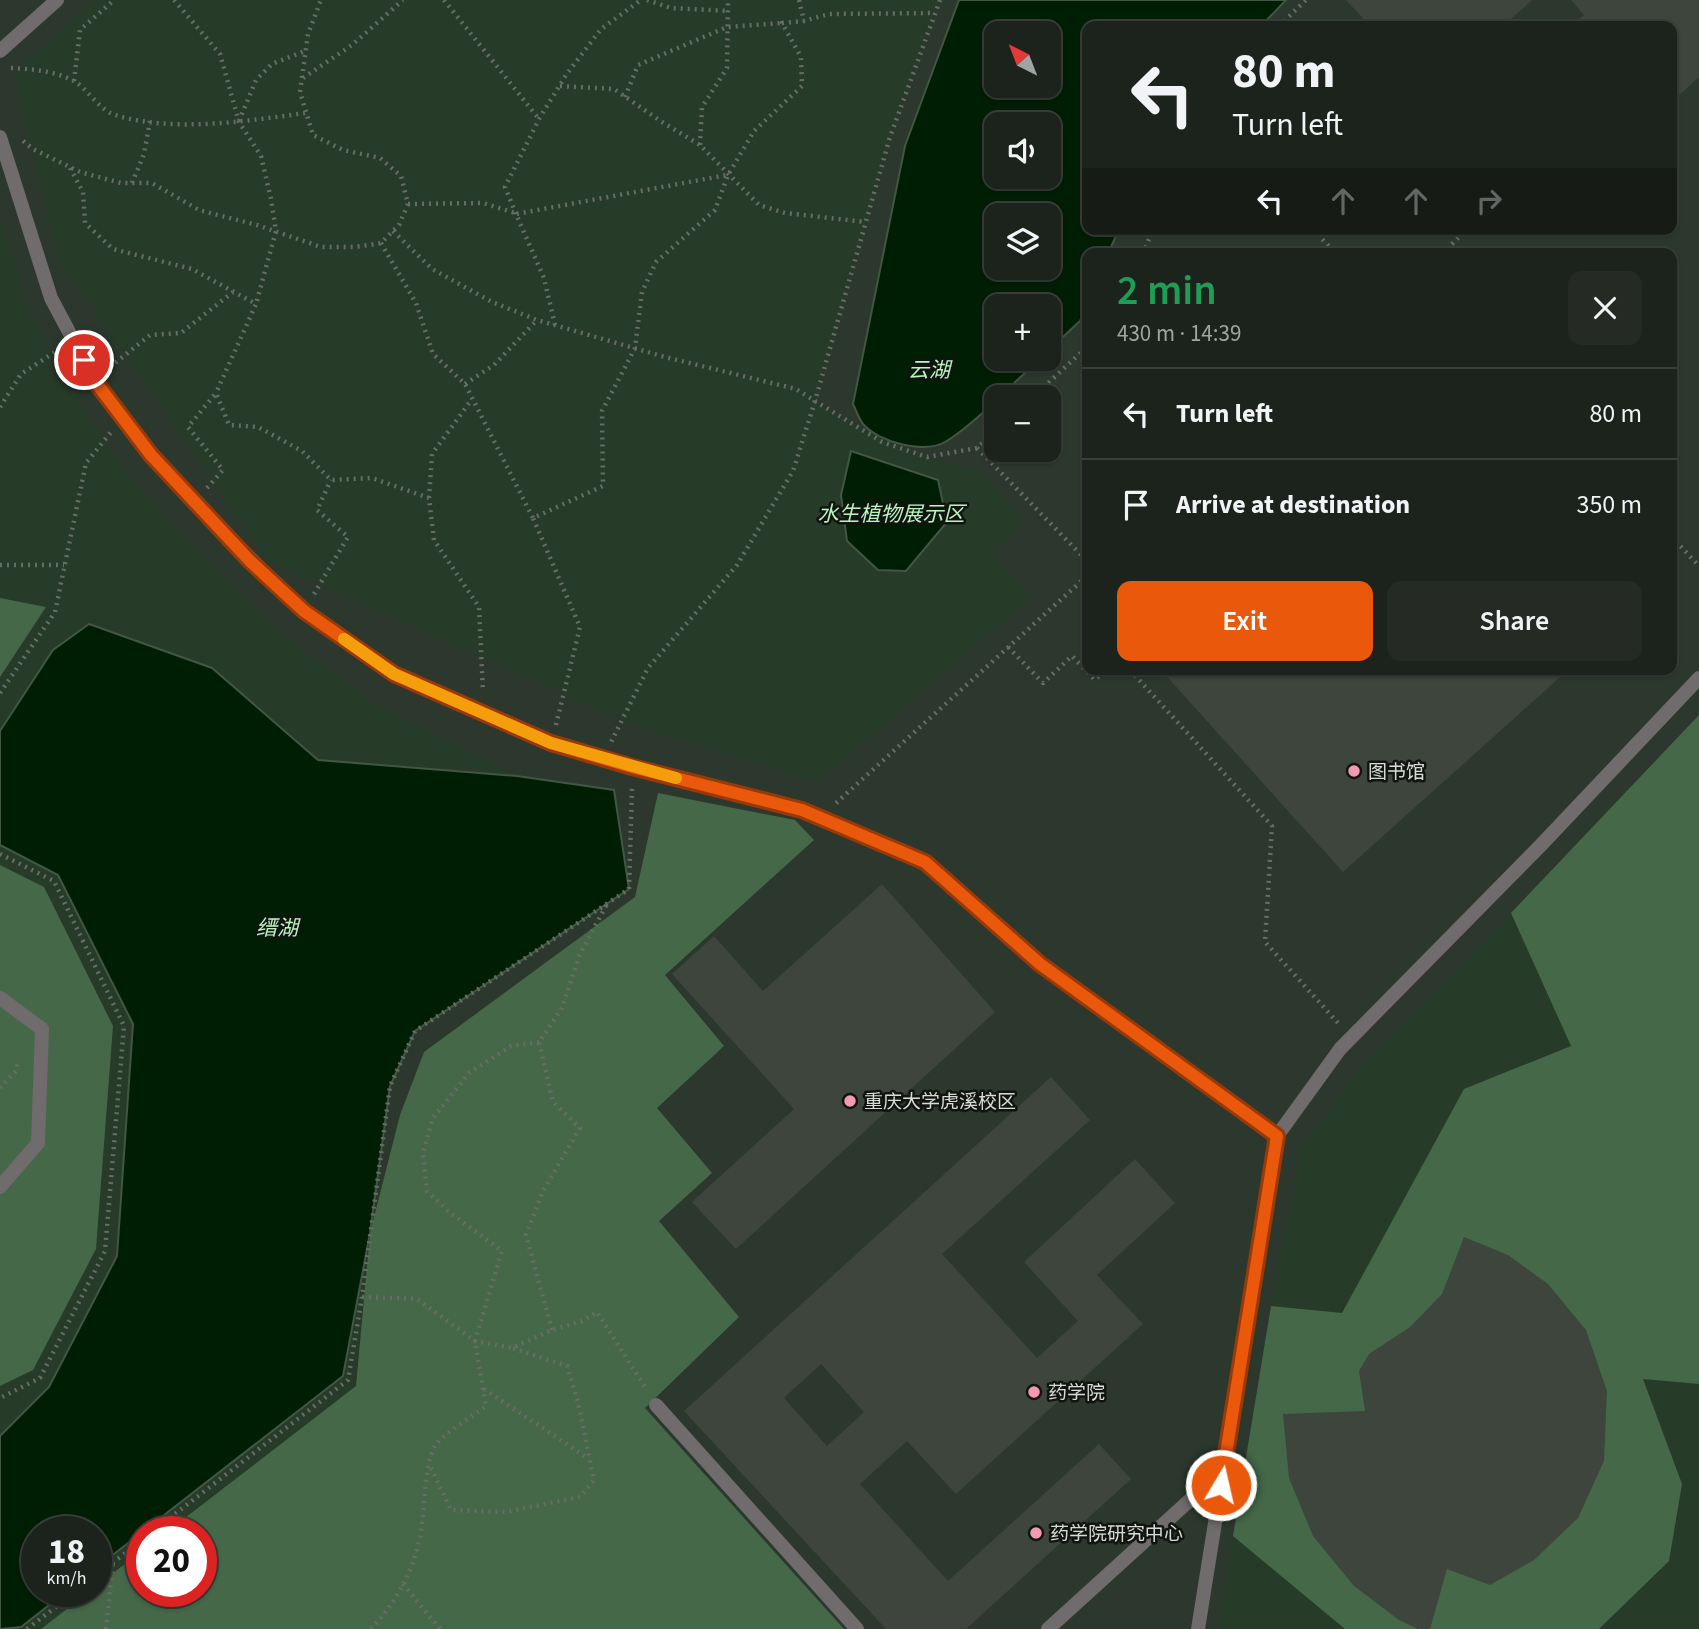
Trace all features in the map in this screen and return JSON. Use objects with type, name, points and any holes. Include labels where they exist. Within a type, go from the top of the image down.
[{"type":"lane","points":[[0,51],[57,0]]},
{"type":"lane","points":[[0,137],[51,298],[94,380],[151,455],[193,502],[250,561],[304,611],[394,674],[551,743],[632,767],[802,810],[925,862],[1040,964],[1277,1136]]},
{"type":"lane","points":[[1198,1629],[1277,1136],[1340,1049],[1542,844],[1699,678]]},
{"type":"lane","points":[[0,998],[42,1029],[38,1143],[0,1187]]},
{"type":"lane","points":[[656,1405],[857,1629]]},
{"type":"lane","points":[[1048,1629],[1201,1490],[1221,1485]]},
{"type":"path","points":[[74,81],[80,30],[114,0]]},
{"type":"path","points":[[174,0],[220,54],[239,122],[261,156],[276,231],[256,304],[215,393],[188,426],[223,470],[193,502]]},
{"type":"path","points":[[17,136],[33,149],[80,172],[121,183],[152,183],[199,210],[276,231],[321,247],[355,247],[381,243],[399,225],[408,204],[401,176],[380,158],[343,150],[313,135],[300,92],[307,34],[321,0]]},
{"type":"path","points":[[302,78],[352,45],[403,0]]},
{"type":"path","points":[[444,0],[539,119]]},
{"type":"path","points":[[555,325],[544,278],[505,187],[539,119],[601,29],[641,0]]},
{"type":"path","points":[[647,0],[671,8],[727,11]]},
{"type":"path","points":[[700,145],[702,107],[727,68],[728,0]]},
{"type":"path","points":[[799,0],[804,21]]},
{"type":"path","points":[[603,758],[648,668],[737,565],[793,471],[890,136],[940,0]]},
{"type":"path","points":[[1284,21],[1306,0]]},
{"type":"path","points":[[625,97],[638,65],[727,27],[804,21],[829,14],[935,13]]},
{"type":"path","points":[[533,518],[603,486],[602,411],[635,348],[642,292],[656,262],[715,210],[728,175],[754,131],[802,86],[801,57],[782,23]]},
{"type":"path","points":[[239,122],[257,80],[272,64],[305,51]]},
{"type":"path","points":[[0,67],[38,69],[74,81],[112,114],[176,125],[239,122],[306,113]]},
{"type":"path","points":[[560,86],[614,89],[700,145],[759,205],[785,213],[866,222]]},
{"type":"path","points":[[132,183],[144,154],[150,121]]},
{"type":"path","points":[[70,167],[83,192],[85,223],[113,249],[192,269],[256,304]]},
{"type":"path","points":[[408,204],[483,203],[516,214],[728,175]]},
{"type":"path","points":[[393,231],[432,269],[492,302],[537,320],[796,389],[882,442],[927,457],[977,449],[984,442]]},
{"type":"path","points":[[1319,235],[1330,248]]},
{"type":"path","points":[[1448,248],[1462,235]]},
{"type":"path","points":[[381,243],[416,303],[433,355],[465,384],[533,518],[580,627],[551,743]]},
{"type":"path","points":[[94,380],[150,335],[181,334],[233,292]]},
{"type":"path","points":[[465,384],[494,365],[537,320]]},
{"type":"path","points":[[0,407],[21,374],[74,340]]},
{"type":"path","points":[[1046,385],[1082,352]]},
{"type":"path","points":[[215,393],[229,425],[258,428],[302,451],[331,480],[372,478],[429,498]]},
{"type":"path","points":[[472,399],[432,454],[429,498],[434,540],[479,607],[484,714]]},
{"type":"path","points":[[0,693],[55,612],[86,463],[122,418]]},
{"type":"path","points":[[977,449],[1082,556]]},
{"type":"path","points":[[304,611],[348,537],[317,510],[331,480]]},
{"type":"path","points":[[1677,542],[1699,566]]},
{"type":"path","points":[[0,565],[64,565]]},
{"type":"path","points":[[820,818],[1082,580]]},
{"type":"path","points":[[1008,647],[1043,683],[1072,656],[1082,666]]},
{"type":"path","points":[[1135,675],[1272,826],[1265,942],[1351,1038]]},
{"type":"path","points":[[172,1516],[348,1380],[362,1297],[390,1086],[415,1031],[629,889],[632,767]]},
{"type":"path","points":[[0,854],[54,881],[124,1026],[104,1251],[40,1378],[0,1398]]},
{"type":"path","points":[[552,1331],[526,1235],[543,1191],[580,1128],[553,1102],[539,1042],[562,1008],[580,954],[608,903]]},
{"type":"path","points":[[371,1629],[388,1610],[412,1569],[421,1531],[425,1484],[436,1446],[486,1406],[475,1341],[502,1251],[449,1212],[427,1191],[423,1153],[433,1118],[469,1073],[511,1046],[539,1042]]},
{"type":"path","points":[[362,1297],[417,1299],[475,1341],[512,1348],[567,1366],[578,1402],[594,1480],[580,1497],[505,1513],[451,1510],[430,1466]]},
{"type":"path","points":[[512,1348],[582,1321],[597,1312],[656,1405]]},
{"type":"path","points":[[483,1388],[589,1459]]},
{"type":"path","points":[[106,1629],[113,1562],[126,1552]]},
{"type":"path","points":[[403,1584],[440,1629]]},
{"type":"path","points":[[27,1629],[56,1607]]},
{"type":"shaded area","name":"重庆大学虎溪校区","points":[[0,0],[1699,0],[1699,1629],[0,1629]]},
{"type":"shaded area","points":[[94,0],[940,0],[890,137],[815,401],[861,429],[927,457],[978,471],[1024,521],[991,552],[1031,597],[818,782],[633,725],[270,562],[60,261],[14,72]]},
{"type":"shaded area","points":[[0,216],[29,311],[74,395],[125,471],[169,521],[282,634],[381,708],[517,776],[318,760],[212,668],[53,650],[0,731],[0,677],[46,607],[0,598]]},
{"type":"shaded area","points":[[0,598],[46,607],[0,677]]},
{"type":"shaded area","points":[[1699,715],[1699,1384],[1643,1379],[1682,1484],[1669,1561],[1599,1629],[1345,1629],[1233,1536],[1271,1306],[1342,1313],[1464,1089],[1571,1046],[1511,913]]},
{"type":"shaded area","points":[[658,793],[795,820],[814,840],[665,975],[724,1046],[657,1108],[712,1173],[659,1221],[739,1317],[645,1408],[844,1629],[41,1629],[69,1607],[112,1607],[112,1574],[126,1563],[126,1607],[217,1607],[217,1516],[187,1516],[356,1386],[370,1233],[400,1115],[424,1052],[635,897]]},
{"type":"shaded area","points":[[0,845],[58,875],[133,1024],[117,1256],[49,1387],[0,1436],[0,1386],[33,1370],[44,887],[0,865]]},
{"type":"shaded area","points":[[0,865],[44,887],[113,1026],[96,1249],[33,1370],[0,1386]]},
{"type":"shaded area","points":[[1511,913],[1571,1046],[1464,1089],[1342,1313],[1271,1306],[1303,1146],[1366,1060]]},
{"type":"shaded area","points":[[370,1233],[356,1386],[187,1516],[163,1516],[343,1376]]},
{"type":"shaded area","points":[[1643,1378],[1699,1384],[1699,1629],[1599,1629],[1669,1561],[1682,1484]]},
{"type":"shaded area","points":[[1233,1536],[1345,1629],[1218,1629]]},
{"type":"shaded area","points":[[126,1545],[126,1563],[112,1574],[112,1556]]},
{"type":"shaded area","points":[[47,1607],[69,1607],[41,1629],[12,1629],[21,1627]]},
{"type":"water","name":"云湖","points":[[959,0],[1286,0],[1266,21],[1082,21],[1082,235],[1116,235],[1111,248],[1082,248],[1080,321],[1061,339],[1061,294],[984,294],[984,371],[1027,371],[1012,385],[984,385],[984,412],[958,433],[936,445],[925,447],[890,441],[870,430],[853,404],[905,146]]},
{"type":"water","name":"水生植物展示区","points":[[851,451],[938,480],[947,522],[906,571],[878,570],[847,541],[841,495]]},
{"type":"water","name":"缙湖","points":[[89,624],[212,668],[318,760],[517,776],[614,790],[629,889],[415,1031],[390,1086],[370,1233],[343,1376],[163,1516],[126,1516],[126,1545],[112,1556],[112,1516],[21,1516],[21,1607],[47,1607],[21,1627],[0,1629],[0,1436],[49,1387],[117,1256],[133,1024],[58,875],[0,845],[0,731],[53,650]]},
{"type":"building","points":[[1346,0],[1532,0],[1509,21],[1365,21]]},
{"type":"building","points":[[1571,0],[1699,0],[1699,77],[1677,97],[1677,21],[1577,21],[1584,15]]},
{"type":"building","name":"图书馆","points":[[1166,675],[1562,675],[1343,872]]},
{"type":"building","points":[[882,884],[995,1012],[736,1249],[692,1202],[794,1109],[672,974],[714,936],[763,991]]},
{"type":"building","points":[[1051,1077],[1090,1120],[942,1254],[1037,1358],[1078,1321],[1024,1262],[1135,1159],[1175,1203],[1097,1275],[1143,1324],[956,1494],[907,1441],[860,1484],[948,1581],[1099,1444],[1131,1479],[966,1629],[886,1629],[684,1411]],"holes":[[[821,1364],[864,1412],[827,1446],[784,1398]]]},
{"type":"building","points":[[1464,1237],[1508,1255],[1548,1284],[1586,1330],[1607,1391],[1604,1461],[1578,1518],[1534,1560],[1490,1585],[1447,1569],[1430,1629],[1418,1629],[1399,1620],[1354,1586],[1313,1536],[1289,1478],[1283,1414],[1365,1411],[1359,1371],[1369,1354],[1410,1327],[1442,1294]]},
{"type":"slow traffic","points":[[344,639],[394,674],[551,743],[676,778]]},
{"type":"place","name":"图书馆","points":[[1354,771]]},
{"type":"place","name":"重庆大学虎溪校区","points":[[850,1101]]},
{"type":"place","name":"药学院","points":[[1034,1392]]},
{"type":"place","name":"药学院研究中心","points":[[1036,1533]]},
{"type":"route","points":[[84,360],[94,380],[151,455],[250,561],[304,611],[394,674],[551,743],[632,767],[802,810],[925,862],[1040,964],[1277,1136],[1221,1485]]}]
